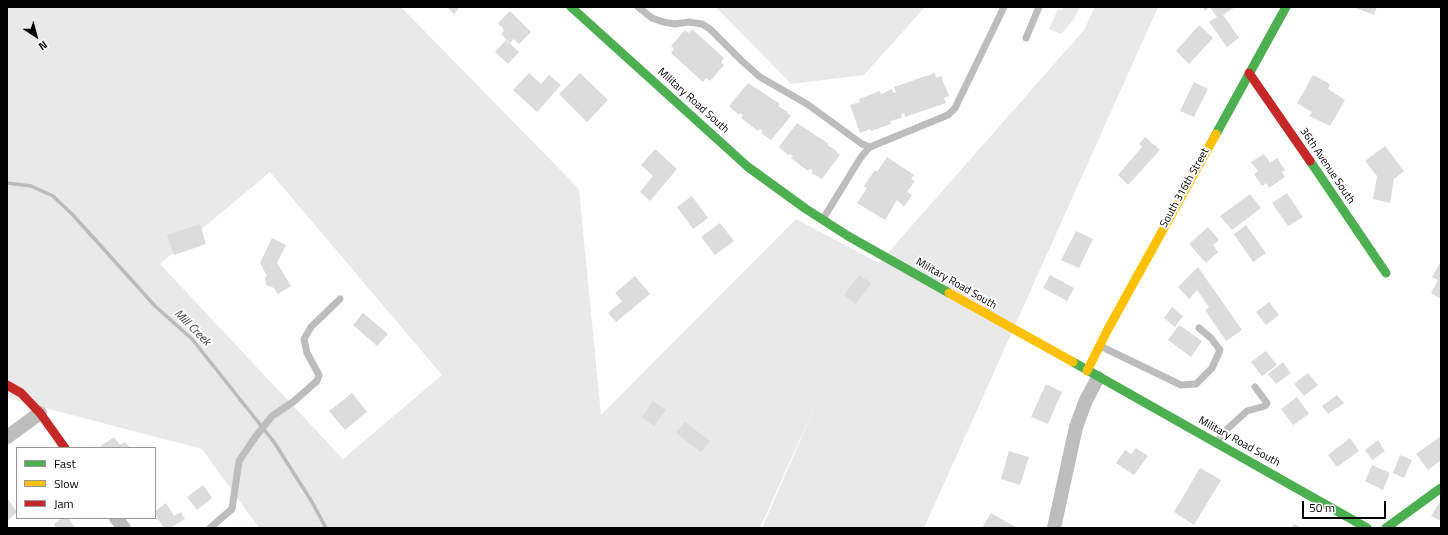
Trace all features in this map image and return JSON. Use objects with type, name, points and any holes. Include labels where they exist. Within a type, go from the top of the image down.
[{"type":"main road","name":"Military Road South","points":[[571,7],[748,167],[822,220],[1093,375],[1367,528]]},
{"type":"main road","name":"South 316th Street","points":[[1093,375],[1099,346],[1286,7]]},
{"type":"main road","name":"36th Avenue South","points":[[1249,73],[1386,273]]},
{"type":"main road","points":[[7,385],[21,393],[40,414],[64,447]]},
{"type":"main road","points":[[1386,528],[1441,488]]},
{"type":"street","name":"South 316th Street","points":[[1054,528],[1076,427],[1093,375]]},
{"type":"street","points":[[7,437],[40,414]]},
{"type":"street","points":[[117,519],[124,528]]},
{"type":"lane","points":[[638,7],[652,18],[663,22],[702,24],[710,29],[760,77],[807,104],[862,144],[870,147]]},
{"type":"lane","points":[[822,220],[861,157],[870,147],[952,112],[960,99],[1004,7]]},
{"type":"lane","points":[[1026,38],[1039,7]]},
{"type":"lane","points":[[210,528],[232,509],[239,461],[256,436],[272,416],[294,402],[317,381],[319,375],[307,353],[304,339],[311,327],[340,299]]},
{"type":"lane","points":[[1099,346],[1181,385],[1196,384],[1212,368],[1220,350],[1211,338],[1199,328]]},
{"type":"lane","points":[[1216,444],[1225,431],[1247,411],[1265,406],[1267,403],[1255,387]]},
{"type":"shaded area","points":[[7,7],[401,7],[579,189],[601,415],[796,219],[879,263],[1084,30],[1095,7],[1158,7],[924,528],[762,528],[819,397],[760,528],[259,528],[202,449],[7,398]],"holes":[[[270,172],[442,375],[343,459],[160,264]]]},
{"type":"shaded area","points":[[716,7],[925,7],[864,75],[791,84]]},
{"type":"shaded area","points":[[1064,7],[1080,7],[1074,19],[1061,34],[1049,29],[1058,9],[1062,11]]},
{"type":"building","points":[[447,7],[460,7],[454,14]]},
{"type":"building","points":[[1203,7],[1210,7],[1205,11]]},
{"type":"building","points":[[1210,7],[1235,7],[1223,15],[1239,38],[1227,47],[1209,22],[1217,17]]},
{"type":"building","points":[[1356,7],[1377,7],[1374,15]]},
{"type":"building","points":[[510,11],[531,32],[519,44],[514,39],[510,43],[501,34],[504,30],[498,23]]},
{"type":"building","points":[[1199,25],[1213,38],[1189,64],[1176,51]]},
{"type":"building","points":[[692,29],[724,58],[721,62],[724,65],[710,81],[706,78],[703,82],[671,53],[674,49],[671,46],[685,30],[689,33]]},
{"type":"building","points":[[506,40],[519,52],[508,64],[495,52]]},
{"type":"building","points":[[529,73],[541,84],[549,75],[561,85],[537,112],[513,90]]},
{"type":"building","points":[[580,73],[608,100],[587,122],[559,94]]},
{"type":"building","points":[[935,73],[936,78],[941,76],[949,96],[944,98],[946,103],[905,117],[904,113],[901,114],[902,118],[890,121],[891,124],[860,133],[850,105],[860,102],[859,99],[880,91],[881,94],[892,89],[893,93],[896,92],[894,87]]},
{"type":"building","points":[[1313,75],[1330,84],[1328,89],[1345,100],[1330,126],[1309,116],[1312,112],[1297,103]]},
{"type":"building","points":[[1194,82],[1208,89],[1194,117],[1180,111]]},
{"type":"building","points":[[748,83],[780,104],[778,106],[788,112],[787,113],[791,116],[771,140],[761,133],[763,131],[760,129],[758,131],[741,118],[743,115],[740,113],[739,115],[729,106]]},
{"type":"building","points":[[797,123],[829,144],[827,145],[837,151],[836,152],[840,155],[822,179],[811,173],[813,171],[810,169],[808,171],[791,158],[793,156],[790,154],[788,155],[779,147]]},
{"type":"building","points":[[1145,137],[1160,150],[1128,185],[1118,175],[1142,147],[1139,144]]},
{"type":"building","points":[[1385,146],[1404,171],[1394,179],[1390,203],[1373,199],[1377,176],[1365,161]]},
{"type":"building","points":[[655,149],[677,169],[650,201],[640,192],[653,176],[641,165]]},
{"type":"building","points":[[1264,154],[1270,163],[1277,158],[1285,170],[1282,172],[1285,177],[1269,188],[1266,183],[1262,186],[1254,174],[1258,171],[1251,162]]},
{"type":"building","points":[[887,157],[914,175],[911,179],[915,181],[907,192],[912,195],[904,207],[897,200],[885,220],[857,203],[867,188],[864,186],[875,170],[877,172]]},
{"type":"building","points":[[1287,193],[1303,217],[1288,226],[1272,203]]},
{"type":"building","points":[[1250,194],[1261,208],[1232,230],[1220,216]]},
{"type":"building","points":[[692,196],[708,218],[693,229],[677,207]]},
{"type":"building","points":[[720,223],[734,241],[715,255],[701,237]]},
{"type":"building","points":[[200,224],[206,244],[174,255],[167,235]]},
{"type":"building","points":[[1246,225],[1266,253],[1253,262],[1234,234]]},
{"type":"building","points":[[1208,227],[1219,240],[1213,245],[1218,252],[1206,263],[1189,244]]},
{"type":"building","points":[[1076,231],[1093,239],[1079,268],[1061,260]]},
{"type":"building","points":[[272,238],[286,245],[277,263],[291,286],[278,294],[274,288],[266,285],[265,277],[267,276],[260,263]]},
{"type":"building","points":[[1441,261],[1441,299],[1431,293],[1438,280],[1432,277]]},
{"type":"building","points":[[1198,267],[1242,330],[1226,341],[1205,310],[1209,307],[1197,290],[1189,299],[1178,287]]},
{"type":"building","points":[[859,275],[871,283],[856,304],[844,295]]},
{"type":"building","points":[[1050,275],[1074,288],[1067,301],[1043,288]]},
{"type":"building","points":[[635,276],[650,294],[616,322],[608,313],[622,301],[615,293]]},
{"type":"building","points":[[1269,302],[1279,315],[1266,325],[1256,312]]},
{"type":"building","points":[[1172,307],[1183,316],[1175,327],[1164,318]]},
{"type":"building","points":[[363,313],[388,334],[377,346],[353,325]]},
{"type":"building","points":[[1179,325],[1202,341],[1191,357],[1168,340]]},
{"type":"building","points":[[1266,351],[1277,365],[1262,376],[1251,362]]},
{"type":"building","points":[[1283,362],[1291,373],[1276,384],[1268,374]]},
{"type":"building","points":[[1308,373],[1318,385],[1304,396],[1294,384]]},
{"type":"building","points":[[1046,384],[1062,392],[1048,424],[1031,417]]},
{"type":"building","points":[[352,393],[367,412],[345,430],[329,411]]},
{"type":"building","points":[[1337,395],[1344,403],[1328,414],[1322,406]]},
{"type":"building","points":[[1297,397],[1309,414],[1293,425],[1281,409]]},
{"type":"building","points":[[653,401],[666,410],[654,426],[642,417]]},
{"type":"building","points":[[685,422],[710,441],[701,452],[676,433]]},
{"type":"building","points":[[1441,436],[1441,460],[1428,470],[1416,454]]},
{"type":"building","points":[[114,437],[120,445],[125,442],[129,447],[99,447]]},
{"type":"building","points":[[1350,438],[1359,451],[1337,467],[1328,455]]},
{"type":"building","points":[[1378,440],[1385,451],[1372,460],[1365,450]]},
{"type":"building","points":[[1136,448],[1148,456],[1134,475],[1116,463],[1125,450],[1131,454]]},
{"type":"building","points":[[1009,451],[1029,457],[1020,485],[1001,479]]},
{"type":"building","points":[[1400,455],[1412,460],[1404,478],[1393,473]]},
{"type":"building","points":[[1372,465],[1390,473],[1383,490],[1365,481]]},
{"type":"building","points":[[1200,468],[1221,480],[1194,525],[1174,512]]},
{"type":"building","points":[[203,485],[212,498],[197,510],[187,497]]},
{"type":"building","points":[[7,498],[16,513],[7,521]]},
{"type":"building","points":[[166,503],[174,516],[181,512],[185,519],[170,528],[164,528],[156,516],[156,510]]},
{"type":"building","points":[[1439,503],[1441,504],[1441,521],[1431,516]]},
{"type":"building","points":[[991,513],[1017,528],[982,528]]},
{"type":"building","points":[[61,519],[69,519],[75,528],[56,528],[54,524]]},
{"type":"building","points":[[1294,524],[1302,528],[1291,528]]},
{"type":"waterway","name":"Mill Creek","points":[[7,183],[31,186],[53,196],[72,214],[155,306],[192,339],[274,442],[312,502],[326,528]]},
{"type":"traffic: fast","points":[[571,7],[748,167],[806,209],[848,236],[949,293]]},
{"type":"traffic: fast","points":[[1216,134],[1286,7]]},
{"type":"traffic: fast","points":[[1310,161],[1386,273]]},
{"type":"traffic: fast","points":[[1073,362],[1367,528]]},
{"type":"traffic: fast","points":[[1386,528],[1441,488]]},
{"type":"traffic: slow","points":[[1087,371],[1108,329],[1216,134]]},
{"type":"traffic: slow","points":[[949,293],[1073,362]]},
{"type":"traffic: jam","points":[[1249,73],[1310,161]]},
{"type":"traffic: jam","points":[[7,385],[21,393],[40,413],[64,447]]}]
